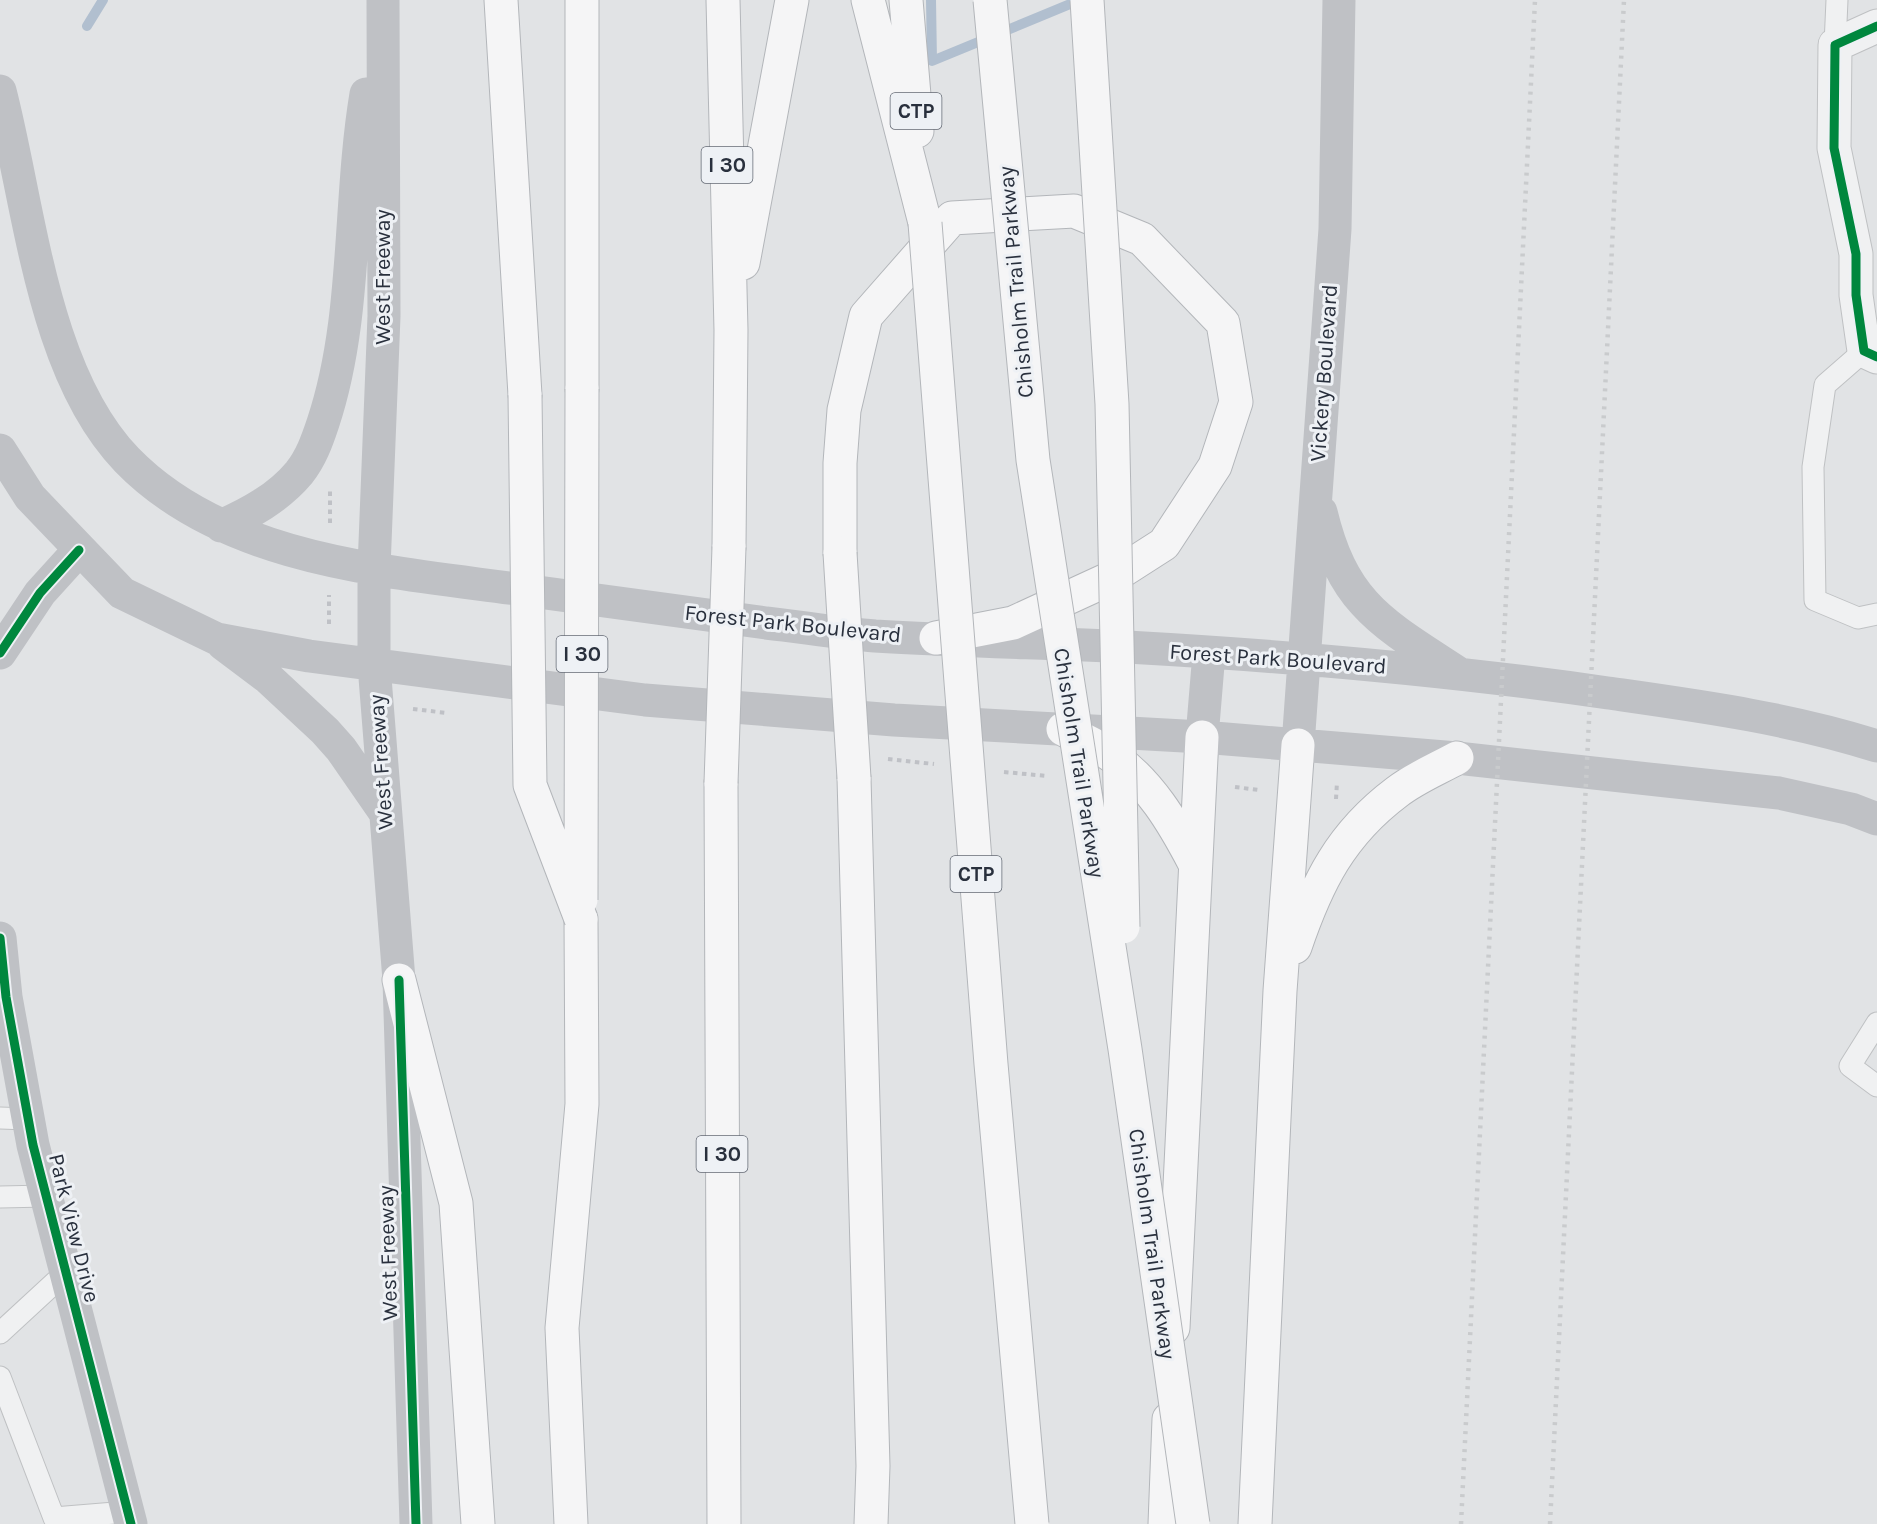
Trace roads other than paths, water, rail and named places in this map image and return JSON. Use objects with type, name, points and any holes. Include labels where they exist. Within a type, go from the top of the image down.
[{"type":"highway","points":[[501,0],[525,395],[530,785],[581,919]]},
{"type":"highway","name":"I 30","points":[[571,1524],[562,1328],[582,1104],[582,0]]},
{"type":"highway","name":"I 30","points":[[723,0],[730,330],[729,547],[721,783],[724,1524]]},
{"type":"highway","points":[[730,330],[792,0]]},
{"type":"highway","points":[[868,0],[925,223]]},
{"type":"highway","name":"CTP","points":[[906,0],[991,1064],[1032,1524]]},
{"type":"highway","name":"Chisholm Trail Parkway","points":[[990,0],[1034,471],[1125,1049],[1192,1524]]},
{"type":"highway","points":[[1087,0],[1112,404],[1125,1049]]},
{"type":"highway","points":[[871,1524],[873,1466],[854,778],[840,553],[840,463],[844,410],[866,316],[952,218],[1074,211],[1142,239],[1223,323],[1236,402],[1215,466],[1164,544],[1111,578],[1013,623],[936,638]]},
{"type":"highway","points":[[1063,729],[1112,756],[1140,782],[1168,812],[1194,862]]},
{"type":"highway","points":[[1165,1524],[1194,862],[1202,737]]},
{"type":"highway","points":[[1256,1524],[1280,991],[1298,745]]},
{"type":"highway","points":[[1280,991],[1309,906],[1325,871],[1345,841],[1367,816],[1399,790],[1457,758]]},
{"type":"highway","points":[[399,980],[456,1203],[478,1524]]},
{"type":"main road","points":[[221,526],[256,510],[299,473],[315,447],[329,404],[338,368],[363,112],[382,0]]},
{"type":"main road","name":"West Freeway","points":[[382,0],[384,316],[374,568],[374,665],[399,980],[416,1524]]},
{"type":"main road","name":"Vickery Boulevard","points":[[1298,745],[1335,229],[1340,0]]},
{"type":"main road","name":"Forest Park Boulevard","points":[[0,92],[15,149],[45,299],[58,339],[78,386],[98,422],[122,455],[150,482],[189,509],[221,526],[266,542],[374,568],[670,611],[870,635],[1209,653],[1461,674],[1734,712],[1836,733],[1877,746]]},
{"type":"main road","points":[[0,450],[30,497],[122,592],[217,639],[267,677],[341,749],[384,811]]},
{"type":"main road","points":[[1316,486],[1328,540],[1342,573],[1359,598],[1381,621],[1461,674]]},
{"type":"main road","points":[[0,653],[40,593],[79,550]]},
{"type":"main road","points":[[217,639],[309,657],[645,700],[883,719],[1202,737],[1457,758],[1779,793],[1851,809],[1877,819]]},
{"type":"main road","points":[[1202,737],[1209,653]]},
{"type":"main road","name":"Park View Drive","points":[[0,938],[14,1118],[46,1196],[129,1518]]},
{"type":"street","points":[[1870,354],[1856,295],[1856,254],[1834,148],[1834,45],[1877,26]]},
{"type":"lane","points":[[1834,45],[1837,0]]},
{"type":"lane","points":[[1870,354],[1825,385],[1813,467],[1815,600],[1858,618],[1877,614]]},
{"type":"lane","points":[[1877,1023],[1850,1066],[1877,1086]]},
{"type":"lane","points":[[0,1197],[46,1196]]},
{"type":"lane","points":[[0,1333],[65,1273]]},
{"type":"lane","points":[[0,1377],[49,1521],[129,1518]]},
{"type":"waterway","points":[[87,26],[103,0]]},
{"type":"waterway","points":[[931,0],[932,61],[1080,0]]},
{"type":"railway","points":[[1461,1524],[1535,0]]},
{"type":"railway","points":[[1550,1524],[1624,0]]}]
